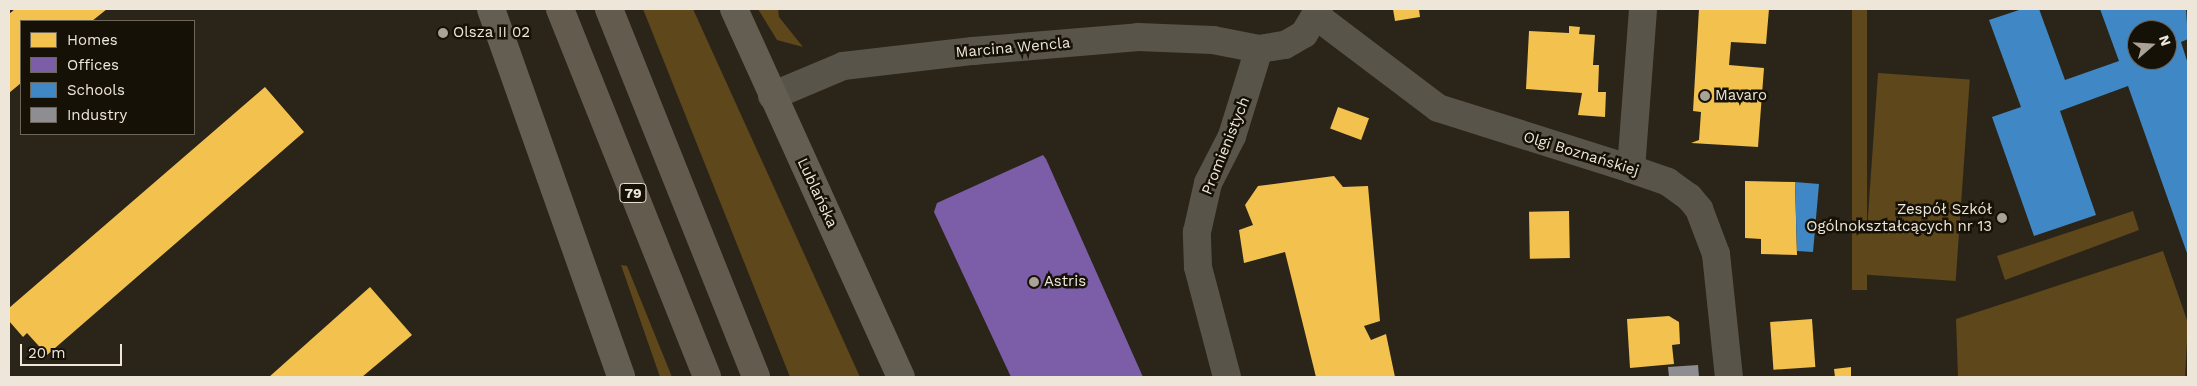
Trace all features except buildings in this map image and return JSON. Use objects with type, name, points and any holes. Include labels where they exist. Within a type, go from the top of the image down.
[{"type":"main road","points":[[491,9],[621,377]]},
{"type":"main road","name":"79","points":[[560,9],[706,377]]},
{"type":"main road","points":[[609,9],[756,377]]},
{"type":"main road","name":"Lublańska","points":[[734,9],[772,96],[902,377]]},
{"type":"street","points":[[1632,169],[1643,9]]},
{"type":"street","points":[[1259,49],[1296,40],[1317,12]]},
{"type":"street","name":"Olgi Boznańskiej","points":[[1317,12],[1438,108],[1668,182],[1700,209],[1721,280],[1729,377]]},
{"type":"street","name":"Marcina Wencla","points":[[772,96],[843,66],[964,52],[1147,36],[1213,40],[1259,49]]},
{"type":"street","name":"Promienistych","points":[[1227,377],[1198,267],[1197,232],[1208,183],[1232,136],[1259,49]]},
{"type":"shaded area","points":[[643,9],[693,9],[860,377],[790,377]]},
{"type":"shaded area","points":[[758,9],[778,9],[779,17],[803,47],[777,40]]},
{"type":"shaded area","points":[[1852,9],[1867,9],[1867,290],[1852,290]]},
{"type":"shaded area","points":[[1878,73],[1970,79],[1956,281],[1864,275]]},
{"type":"shaded area","points":[[2133,211],[2139,230],[2005,280],[1997,256]]},
{"type":"shaded area","points":[[2163,251],[2188,323],[2185,377],[1958,377],[1956,319]]},
{"type":"shaded area","points":[[621,265],[627,266],[672,377],[660,377]]},
{"type":"place","name":"Olsza II 02","points":[[443,33]]},
{"type":"place","name":"Mavaro","points":[[1705,96]]},
{"type":"place","name":"Zespół Szkół Ogólnokształcących nr 13","points":[[2002,218]]},
{"type":"place","name":"Astris","points":[[1034,282]]}]
